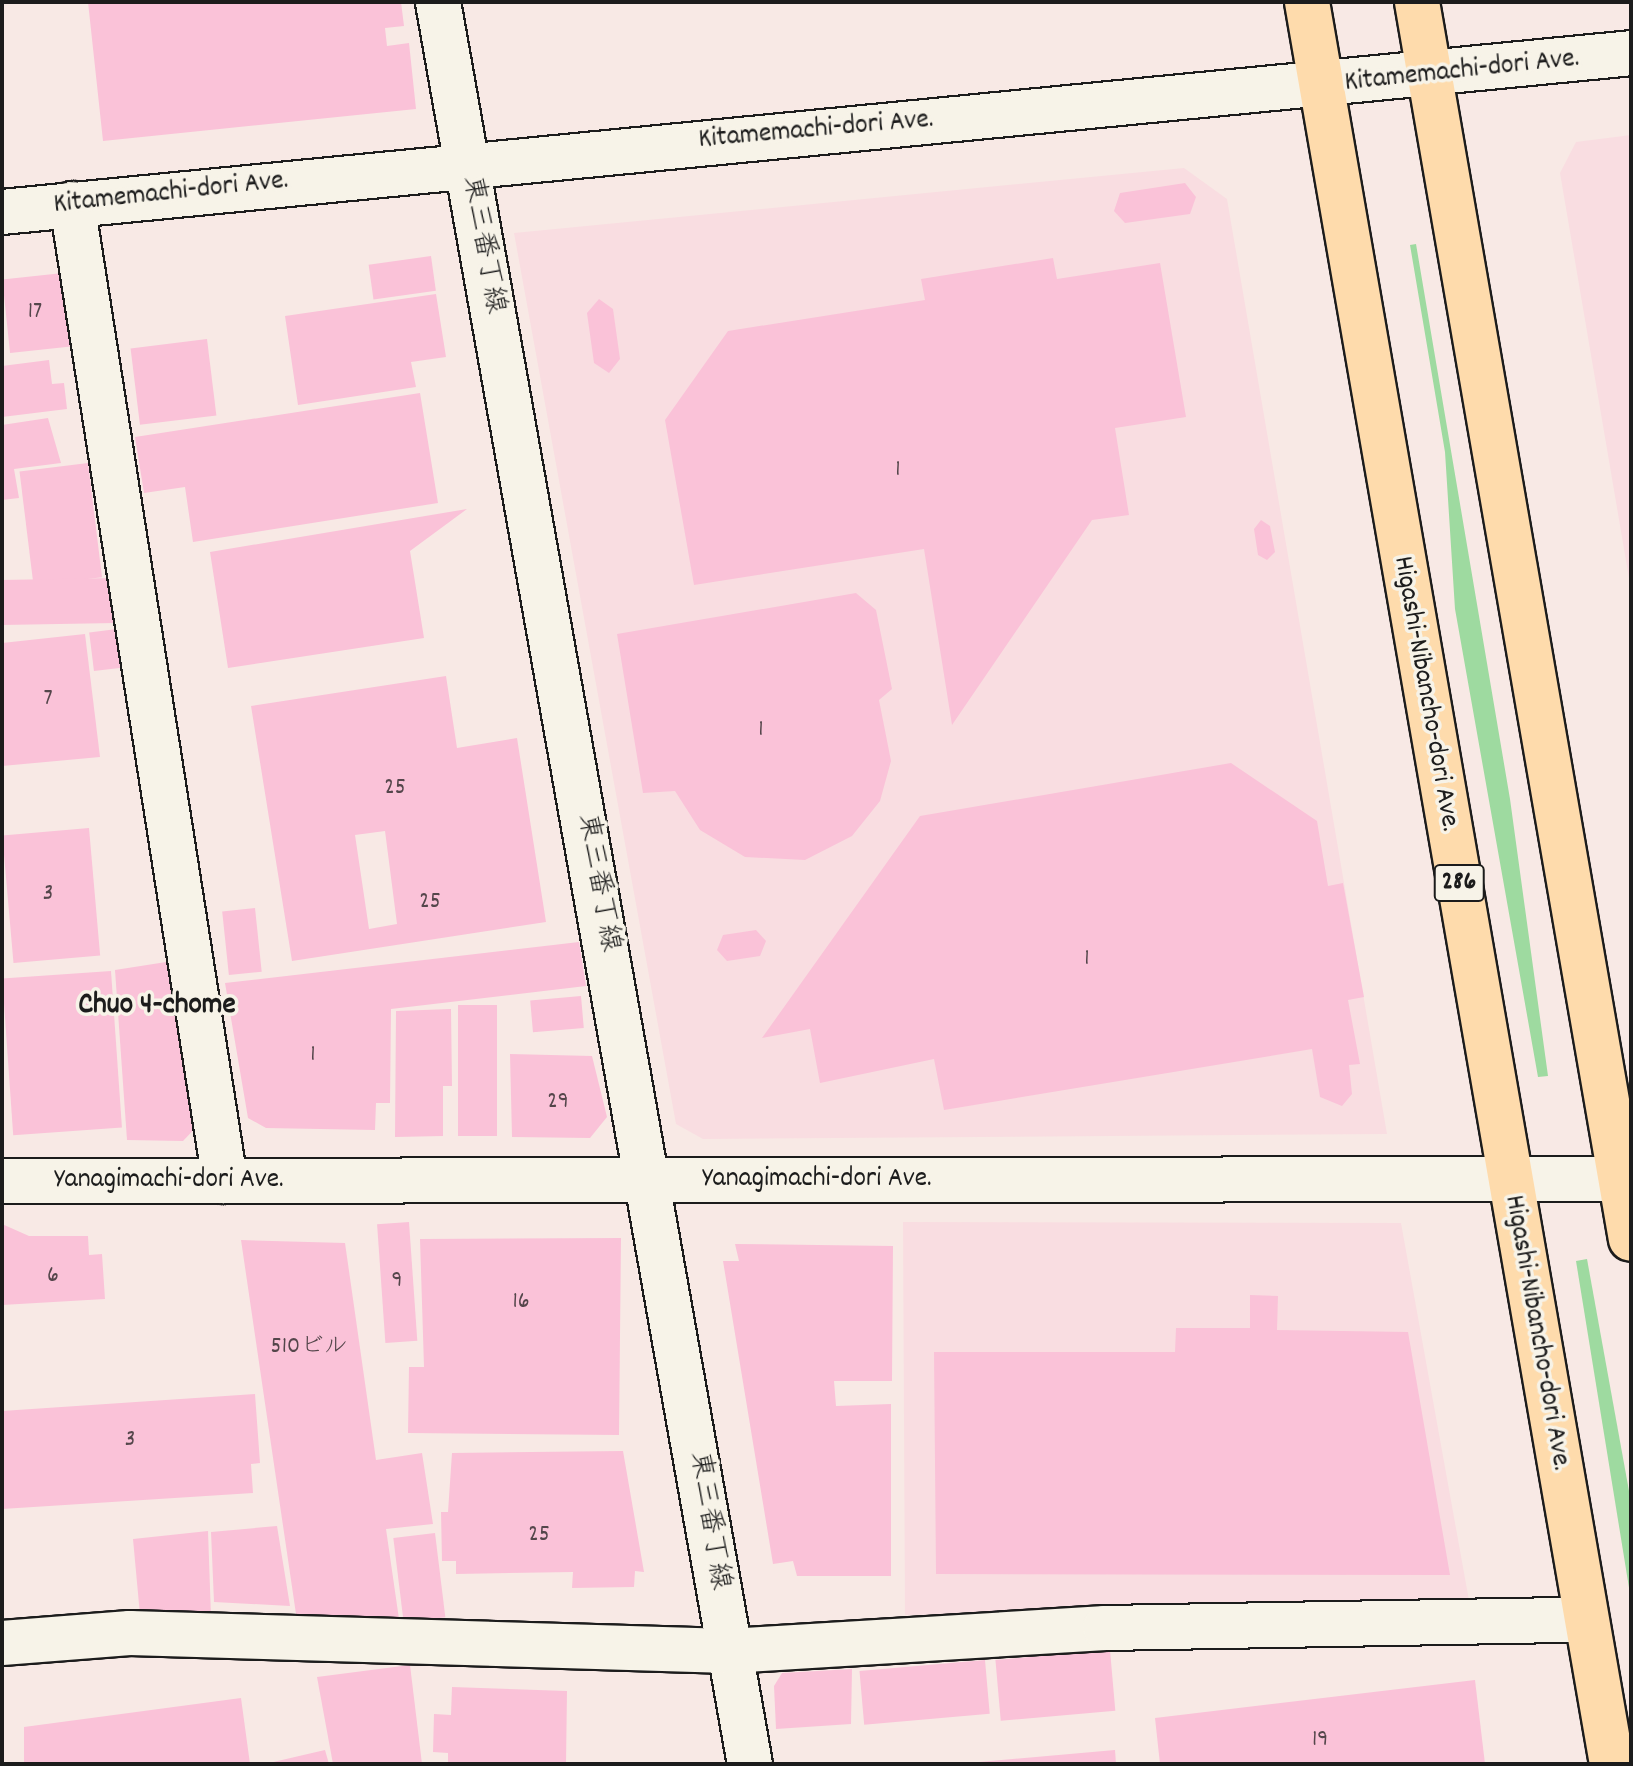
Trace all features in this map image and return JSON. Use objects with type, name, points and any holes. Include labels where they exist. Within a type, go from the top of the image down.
[{"type":"highway","name":"Higashi-Nibancho-dori Ave.","points":[[1307,2],[1612,1764]]},
{"type":"highway","points":[[1417,2],[1427,75],[1626,1180],[1631,1239]]},
{"type":"street","name":"東三番丁線","points":[[438,2],[650,1179],[750,1764]]},
{"type":"street","name":"Kitamemachi-dori Ave.","points":[[2,212],[468,164],[1320,87],[1631,53]]},
{"type":"street","points":[[72,204],[225,1181]]},
{"type":"street","name":"Yanagimachi-dori Ave.","points":[[2,1181],[1626,1180]]},
{"type":"street","points":[[2,1643],[130,1633],[729,1651],[1105,1628],[1585,1620]]},
{"type":"shaded area","points":[[1631,135],[1631,590],[1560,173],[1576,142]]},
{"type":"shaded area","points":[[1184,168],[1227,199],[1387,1134],[703,1139],[676,1124],[514,233]]},
{"type":"shaded area","points":[[903,1222],[1401,1223],[1470,1606],[905,1615]]},
{"type":"green space","points":[[1416,244],[1510,799],[1548,1076],[1538,1077],[1455,609],[1445,452],[1410,245]]},
{"type":"green space","points":[[1587,1259],[1631,1502],[1631,1600],[1576,1261]]},
{"type":"building","points":[[88,2],[401,2],[404,26],[385,28],[387,46],[409,43],[416,109],[103,141]]},
{"type":"building","points":[[1185,183],[1196,197],[1190,214],[1125,223],[1114,211],[1120,193]]},
{"type":"building","points":[[431,256],[436,291],[373,299],[369,265]]},
{"type":"building","points":[[1053,258],[1057,279],[1160,263],[1186,417],[1115,428],[1129,515],[1092,520],[952,725],[924,549],[694,585],[665,420],[728,331],[925,300],[921,279]]},
{"type":"building","points":[[63,273],[71,347],[10,353],[2,279]]},
{"type":"building","points":[[436,294],[446,357],[411,362],[416,387],[298,405],[285,316]]},
{"type":"building","points":[[599,299],[613,309],[620,359],[609,373],[594,363],[587,313]]},
{"type":"building","points":[[207,339],[216,415],[140,425],[131,348]]},
{"type":"building","points":[[49,360],[52,384],[64,383],[67,409],[2,417],[2,366]]},
{"type":"building","points":[[420,393],[438,503],[193,542],[185,487],[144,493],[135,437]]},
{"type":"building","points":[[48,418],[61,463],[14,469],[19,498],[2,500],[2,425]]},
{"type":"building","points":[[88,463],[102,577],[34,586],[20,471]]},
{"type":"building","points":[[467,509],[410,551],[424,638],[228,668],[210,552]]},
{"type":"building","points":[[1261,520],[1270,526],[1275,552],[1267,560],[1258,555],[1254,529]]},
{"type":"building","points":[[115,578],[116,623],[2,625],[2,580]]},
{"type":"building","points":[[856,593],[876,610],[892,689],[879,700],[891,761],[880,801],[852,836],[805,860],[745,857],[700,830],[675,791],[643,793],[617,634]]},
{"type":"building","points":[[117,629],[122,668],[94,671],[89,632]]},
{"type":"building","points":[[85,634],[100,757],[2,766],[2,643]]},
{"type":"building","points":[[446,676],[457,748],[517,738],[546,922],[292,961],[251,706]],"holes":[[[385,831],[397,924],[369,929],[355,835]]]},
{"type":"building","points":[[1231,763],[1317,821],[1328,886],[1343,883],[1364,997],[1348,1000],[1360,1064],[1349,1065],[1352,1094],[1342,1106],[1320,1097],[1312,1049],[944,1110],[934,1059],[820,1083],[810,1029],[762,1038],[920,816]]},
{"type":"building","points":[[89,828],[100,956],[13,963],[2,836]]},
{"type":"building","points":[[255,908],[262,972],[229,975],[222,911]]},
{"type":"building","points":[[756,930],[766,941],[760,956],[727,961],[717,950],[723,935]]},
{"type":"building","points":[[579,942],[586,986],[391,1009],[390,1103],[376,1103],[375,1130],[266,1128],[248,1118],[225,983]]},
{"type":"building","points":[[179,960],[201,1122],[183,1141],[127,1140],[115,970]]},
{"type":"building","points":[[111,971],[122,1128],[13,1135],[2,979]]},
{"type":"building","points":[[581,996],[584,1028],[533,1032],[530,1000]]},
{"type":"building","points":[[458,1005],[497,1005],[497,1136],[458,1136]]},
{"type":"building","points":[[451,1009],[452,1086],[443,1086],[443,1136],[395,1137],[396,1011]]},
{"type":"building","points":[[510,1054],[592,1056],[607,1117],[590,1138],[512,1137]]},
{"type":"building","points":[[409,1222],[417,1341],[385,1343],[377,1224]]},
{"type":"building","points":[[2,1224],[29,1236],[88,1236],[89,1255],[102,1254],[105,1299],[2,1305]]},
{"type":"building","points":[[621,1238],[619,1435],[408,1433],[409,1367],[424,1367],[420,1239]]},
{"type":"building","points":[[241,1240],[345,1243],[376,1460],[422,1453],[433,1524],[386,1529],[399,1619],[296,1614]]},
{"type":"building","points":[[735,1244],[893,1246],[892,1381],[834,1381],[836,1406],[891,1404],[891,1576],[797,1576],[793,1561],[773,1564],[723,1261],[739,1261]]},
{"type":"building","points":[[1250,1295],[1278,1296],[1277,1330],[1408,1332],[1450,1575],[936,1574],[934,1352],[1175,1352],[1176,1328],[1250,1328]]},
{"type":"building","points":[[255,1394],[260,1463],[251,1464],[253,1493],[2,1509],[2,1411]]},
{"type":"building","points":[[623,1451],[644,1572],[635,1571],[634,1587],[572,1588],[573,1572],[456,1574],[456,1561],[442,1561],[441,1512],[448,1512],[452,1453]]},
{"type":"building","points":[[277,1526],[290,1606],[214,1602],[211,1532]]},
{"type":"building","points":[[208,1531],[211,1617],[140,1615],[133,1539]]},
{"type":"building","points":[[435,1533],[445,1617],[404,1622],[393,1538]]},
{"type":"building","points":[[1110,1650],[1115,1711],[1001,1721],[995,1660]]},
{"type":"building","points":[[985,1660],[990,1714],[864,1725],[859,1671]]},
{"type":"building","points":[[410,1665],[422,1764],[333,1764],[317,1677]]},
{"type":"building","points":[[852,1669],[851,1724],[776,1729],[774,1686],[782,1673]]},
{"type":"building","points":[[1475,1680],[1485,1764],[1160,1764],[1155,1718]]},
{"type":"building","points":[[452,1687],[567,1691],[566,1764],[448,1764],[448,1753],[433,1752],[434,1714],[451,1715]]},
{"type":"building","points":[[241,1698],[250,1764],[24,1764],[24,1727]]},
{"type":"building","points":[[325,1750],[329,1764],[269,1764],[269,1763]]},
{"type":"building","points":[[1115,1750],[1116,1764],[979,1764],[979,1762]]},
{"type":"district","name":"Chuo 4-chome","points":[[157,1007]]}]
